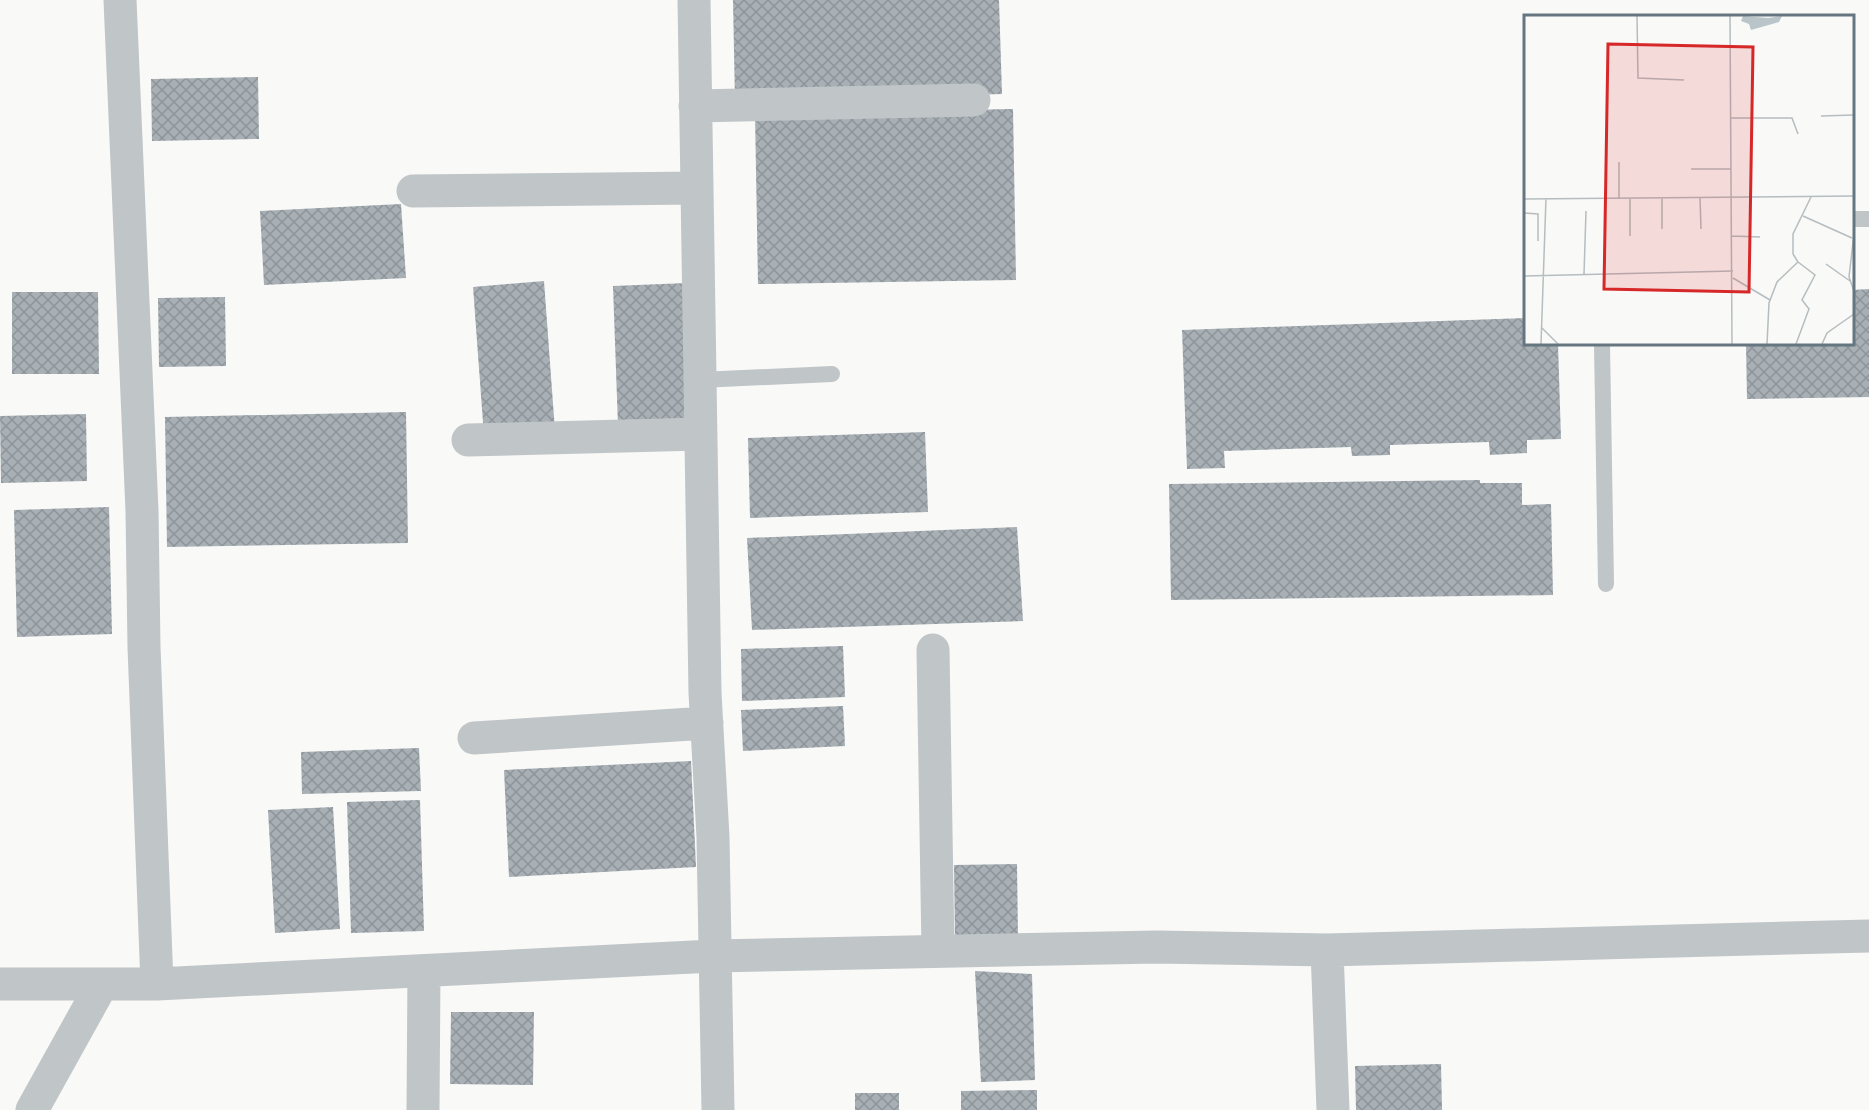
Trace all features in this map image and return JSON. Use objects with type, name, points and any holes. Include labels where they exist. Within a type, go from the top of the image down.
[{"type":"street","points":[[120,0],[142,511],[144,647],[157,984]]},
{"type":"street","points":[[694,0],[707,723],[718,1110]]},
{"type":"street","points":[[695,106],[974,100]]},
{"type":"street","points":[[413,191],[697,188]]},
{"type":"street","points":[[468,440],[701,434]]},
{"type":"street","points":[[933,650],[938,951]]},
{"type":"street","points":[[474,738],[707,723]]},
{"type":"street","points":[[0,984],[157,984],[713,956],[1157,947],[1327,950],[1869,936]]},
{"type":"street","points":[[1327,950],[1333,1110]]},
{"type":"street","points":[[423,1110],[424,971]]},
{"type":"street","points":[[32,1110],[102,984]]},
{"type":"lane","points":[[1602,345],[1606,584]]},
{"type":"lane","points":[[700,380],[832,374]]},
{"type":"building","points":[[733,0],[999,0],[1002,94],[735,101]]},
{"type":"building","points":[[258,77],[259,139],[152,141],[151,79]]},
{"type":"building","points":[[1013,109],[1016,280],[758,284],[755,114]]},
{"type":"building","points":[[401,204],[406,278],[264,285],[260,211]]},
{"type":"building","points":[[544,281],[555,431],[484,436],[473,287]]},
{"type":"building","points":[[687,283],[692,423],[618,426],[613,286]]},
{"type":"building","points":[[1869,289],[1869,397],[1747,399],[1746,345],[1854,345],[1854,290]]},
{"type":"building","points":[[12,292],[98,292],[99,374],[12,374]]},
{"type":"building","points":[[225,297],[226,366],[159,367],[158,298]]},
{"type":"building","points":[[1524,318],[1524,345],[1558,345],[1561,439],[1527,440],[1527,453],[1490,455],[1489,442],[1390,445],[1390,455],[1352,456],[1351,447],[1224,451],[1225,468],[1187,469],[1182,330]]},
{"type":"building","points":[[406,412],[408,543],[167,547],[165,417]]},
{"type":"building","points":[[86,414],[87,481],[1,483],[0,416]]},
{"type":"building","points":[[925,432],[928,512],[750,518],[748,438]]},
{"type":"building","points":[[1480,480],[1480,483],[1522,483],[1522,505],[1551,504],[1553,595],[1171,600],[1169,484]]},
{"type":"building","points":[[109,507],[112,634],[17,637],[14,510]]},
{"type":"building","points":[[1017,527],[1023,621],[752,630],[747,538]]},
{"type":"building","points":[[843,646],[845,697],[742,701],[741,649]]},
{"type":"building","points":[[843,706],[845,746],[743,751],[741,710]]},
{"type":"building","points":[[419,748],[421,791],[302,794],[301,752]]},
{"type":"building","points":[[691,761],[696,867],[509,877],[504,770]]},
{"type":"building","points":[[420,800],[424,931],[351,933],[347,802]]},
{"type":"building","points":[[333,807],[340,929],[275,933],[268,810]]},
{"type":"building","points":[[1017,864],[1018,939],[955,940],[954,865]]},
{"type":"building","points":[[975,971],[1032,974],[1035,1080],[981,1082]]},
{"type":"building","points":[[451,1012],[534,1012],[533,1085],[450,1084]]},
{"type":"building","points":[[1441,1064],[1442,1110],[1356,1110],[1355,1066]]},
{"type":"building","points":[[1037,1090],[1037,1110],[961,1110],[961,1091]]},
{"type":"building","points":[[855,1093],[899,1093],[899,1110],[855,1110]]}]
